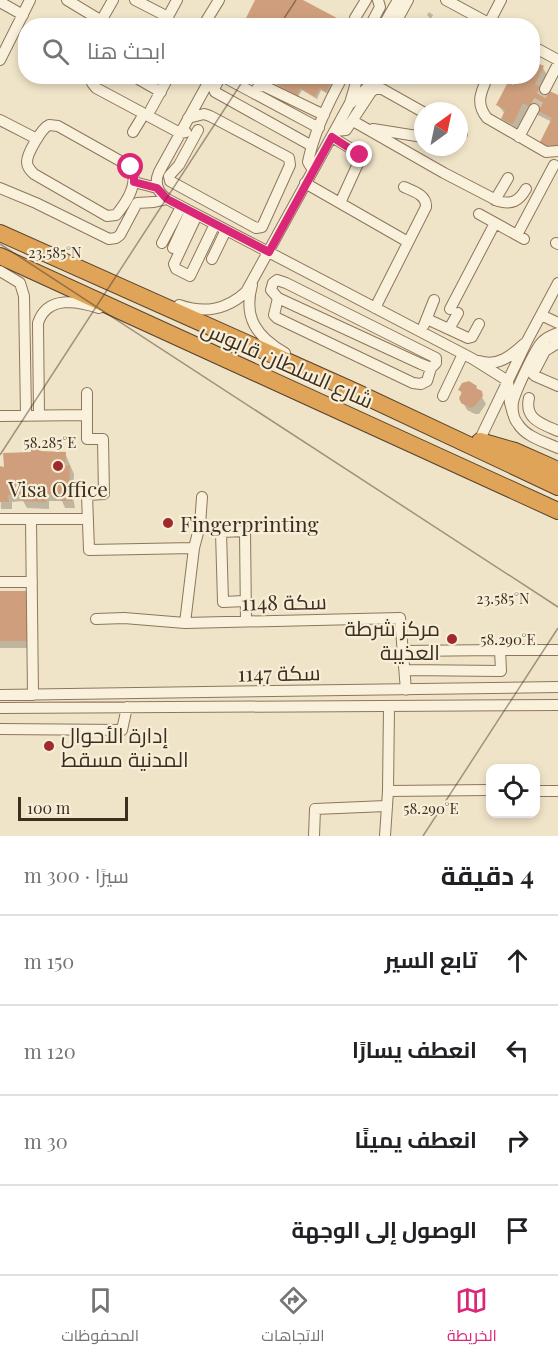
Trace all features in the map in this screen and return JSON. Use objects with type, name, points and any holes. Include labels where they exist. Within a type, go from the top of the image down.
[{"type":"highway","name":"شارع السلطان قابوس","points":[[0,233],[431,426],[558,487]]},
{"type":"highway","name":"شارع السلطان قابوس","points":[[0,256],[558,511]]},
{"type":"highway","points":[[431,426],[515,451],[558,470]]},
{"type":"street","points":[[1,0],[0,2],[23,15]]},
{"type":"street","points":[[21,18],[30,0]]},
{"type":"street","points":[[67,0],[97,18]]},
{"type":"street","points":[[107,18],[113,0]]},
{"type":"street","points":[[135,0],[161,18]]},
{"type":"street","points":[[167,18],[177,0]]},
{"type":"street","points":[[208,18],[219,0]]},
{"type":"street","points":[[355,18],[366,0]]},
{"type":"street","points":[[374,18],[380,7],[378,0]]},
{"type":"street","points":[[388,18],[398,0]]},
{"type":"street","points":[[398,18],[408,0]]},
{"type":"street","points":[[446,0],[480,18]]},
{"type":"street","points":[[494,18],[501,0]]},
{"type":"street","points":[[0,60],[18,25]]},
{"type":"street","points":[[540,51],[558,62],[545,88]]},
{"type":"street","points":[[93,84],[96,88],[148,112],[180,133],[198,130],[180,165],[169,176],[171,183],[258,228],[264,225],[290,165],[290,160],[210,116],[204,114],[188,118]]},
{"type":"street","points":[[147,84],[161,92]]},
{"type":"street","points":[[133,132],[165,84]]},
{"type":"street","points":[[157,188],[159,172],[207,84]]},
{"type":"street","points":[[216,84],[215,92],[312,146]]},
{"type":"street","points":[[236,84],[319,128]]},
{"type":"street","points":[[313,170],[308,162],[312,146],[339,84]]},
{"type":"street","points":[[100,278],[203,311],[221,308],[237,300],[253,282],[305,183],[334,134],[350,103],[356,84]]},
{"type":"street","points":[[350,103],[370,84]]},
{"type":"street","points":[[485,84],[479,98],[481,111],[487,118],[546,152],[558,151]]},
{"type":"street","points":[[255,94],[258,87],[264,86],[324,116]]},
{"type":"street","points":[[334,134],[344,131],[371,92],[378,88],[414,107]]},
{"type":"street","points":[[519,137],[534,109]]},
{"type":"street","points":[[0,120],[37,139]]},
{"type":"street","points":[[353,121],[495,200],[504,203],[514,202],[519,200],[526,189]]},
{"type":"street","points":[[52,124],[129,165],[134,172],[134,182],[118,213],[112,217],[31,171],[27,161],[44,127],[52,124]]},
{"type":"street","points":[[367,129],[414,135]]},
{"type":"street","points":[[334,134],[358,153],[361,159],[340,203]]},
{"type":"street","points":[[410,153],[414,147]]},
{"type":"street","points":[[479,214],[521,237],[555,165]]},
{"type":"street","points":[[495,200],[507,178]]},
{"type":"street","points":[[134,182],[157,188],[167,199],[468,357],[508,381]]},
{"type":"street","points":[[305,183],[408,242]]},
{"type":"street","points":[[375,308],[427,204],[423,197],[404,187]]},
{"type":"street","points":[[0,188],[109,239],[120,235],[138,203],[167,199]]},
{"type":"street","points":[[189,211],[174,266],[183,273],[190,276],[215,224]]},
{"type":"street","points":[[162,243],[189,211]]},
{"type":"street","points":[[173,248],[189,211]]},
{"type":"street","points":[[449,329],[454,311],[495,223]]},
{"type":"street","points":[[212,259],[226,230]]},
{"type":"street","points":[[0,271],[20,283],[24,296],[26,416]]},
{"type":"street","points":[[278,298],[274,315],[277,318],[413,383],[421,384],[427,381],[431,368],[436,363],[436,358],[277,280],[273,283],[271,290],[278,298],[431,368]]},
{"type":"street","points":[[253,282],[249,306],[251,318],[264,339],[356,392]]},
{"type":"street","points":[[479,441],[558,283]]},
{"type":"street","points":[[351,315],[358,299]]},
{"type":"street","points":[[39,416],[38,323],[44,312],[56,304],[73,302],[137,319]]},
{"type":"street","points":[[418,331],[425,313],[430,310],[449,329],[470,338],[479,324]]},
{"type":"street","points":[[541,315],[558,323]]},
{"type":"street","points":[[513,414],[515,397],[539,345],[558,333]]},
{"type":"street","points":[[468,357],[489,363],[504,360],[527,341]]},
{"type":"street","points":[[558,343],[545,351],[533,374],[558,386]]},
{"type":"street","points":[[443,396],[468,357]]},
{"type":"street","points":[[508,381],[510,403],[518,425],[526,433],[558,447]]},
{"type":"street","points":[[87,393],[87,439],[103,439],[104,494],[87,495],[89,550],[194,548]]},
{"type":"street","points":[[529,398],[528,407],[534,420],[558,431]]},
{"type":"street","points":[[0,416],[87,415]]},
{"type":"street","points":[[185,623],[194,548],[200,525],[201,497]]},
{"type":"street","points":[[0,519],[87,519]]},
{"type":"street","points":[[31,519],[33,695]]},
{"type":"street","points":[[244,601],[223,602],[221,532],[245,531],[246,621]]},
{"type":"street","points":[[0,582],[32,582]]},
{"type":"street","name":"سكة 1148","points":[[96,619],[124,618],[185,623],[400,618],[406,690]]},
{"type":"street","points":[[405,670],[501,671],[500,650]]},
{"type":"street","points":[[403,651],[558,650]]},
{"type":"street","name":"سكة 1147","points":[[0,695],[558,687]]},
{"type":"street","name":"سكة 1147","points":[[0,708],[558,705]]},
{"type":"street","points":[[385,836],[389,706]]},
{"type":"street","points":[[0,729],[122,730],[127,707]]},
{"type":"street","points":[[388,791],[486,790]]},
{"type":"street","points":[[540,791],[558,791]]},
{"type":"street","points":[[314,836],[315,809],[386,806]]},
{"type":"building","points":[[255,0],[303,0],[337,18],[246,18]]},
{"type":"building","points":[[276,84],[330,84],[326,92],[320,88],[315,97],[300,88],[297,95]]},
{"type":"building","points":[[507,84],[535,84],[558,95],[558,146],[555,152],[539,144],[552,118],[523,103],[513,124],[501,119],[505,110],[496,105]]},
{"type":"building","points":[[469,381],[482,391],[483,396],[475,406],[470,408],[461,403],[459,398],[462,392],[458,390],[462,383]]},
{"type":"building","points":[[31,444],[39,444],[39,451],[66,452],[65,466],[70,465],[69,493],[72,493],[72,501],[60,501],[59,494],[46,494],[46,502],[21,501],[21,494],[8,495],[9,502],[0,502],[0,466],[4,467],[3,453],[31,452]]},
{"type":"building","points":[[0,591],[28,591],[29,641],[0,641]]},
{"type":"tunnel","points":[[534,109],[545,89]]},
{"type":"place","name":"Visa Office","points":[[58,466]]},
{"type":"place","name":"Fingerprinting","points":[[168,523]]},
{"type":"place","name":"مركز شرطة العذيبة","points":[[452,639]]},
{"type":"place","name":"إدارة الأحوال المدنية مسقط","points":[[49,746]]},
{"type":"route","points":[[131,167],[134,172],[134,182],[157,188],[167,199],[269,252],[332,137],[360,155]]}]
